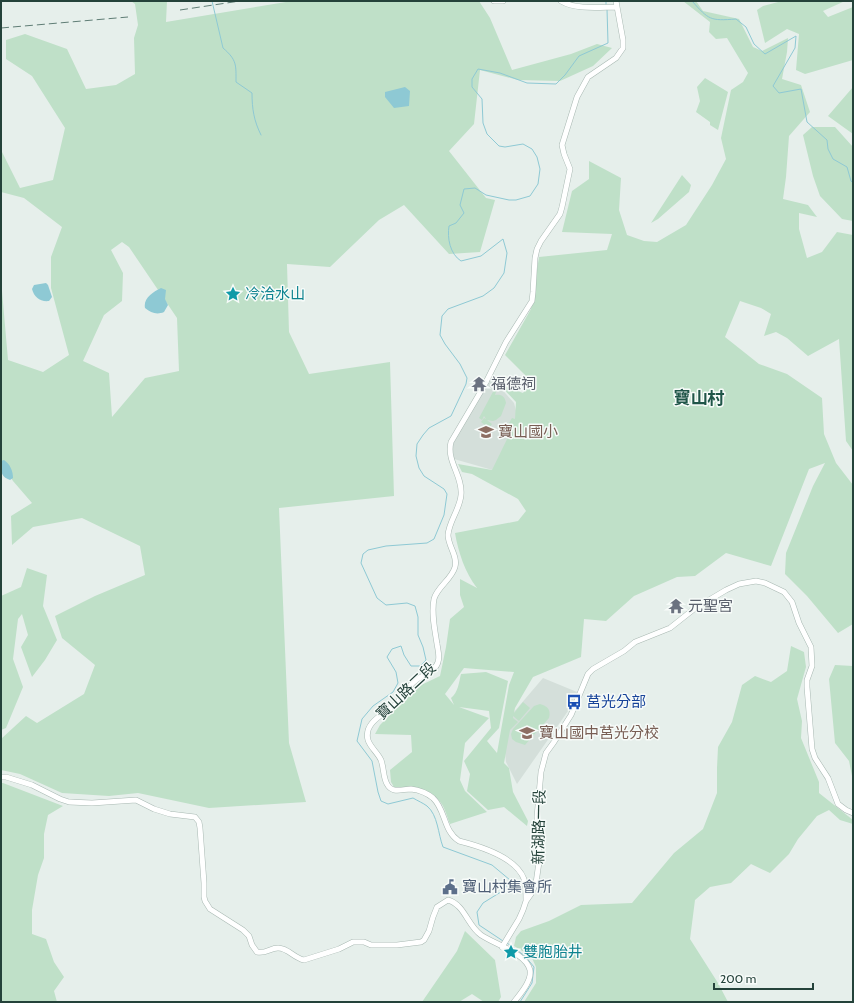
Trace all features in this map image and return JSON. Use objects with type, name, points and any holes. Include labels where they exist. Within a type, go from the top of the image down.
[{"type":"street","points":[[494,1],[503,1]]},
{"type":"street","points":[[561,1],[569,5],[603,7],[616,4]]},
{"type":"street","name":"寶山路二段","points":[[526,900],[524,879],[517,868],[489,850],[458,841],[452,836],[441,809],[434,798],[417,790],[410,789],[396,791],[391,789],[386,783],[381,760],[368,740],[371,726],[376,719],[395,705],[413,682],[434,668],[438,663],[438,647],[434,626],[434,598],[455,568],[455,558],[448,541],[448,534],[458,508],[461,493],[459,478],[449,449],[451,442],[484,386],[506,342],[532,301],[534,292],[536,252],[540,241],[560,214],[562,207],[570,169],[562,145],[575,103],[580,90],[588,77],[616,58],[623,48],[624,44],[616,4]]},
{"type":"street","name":"新湖路一段","points":[[502,947],[536,883],[539,862],[536,817],[541,772],[546,753],[571,715],[588,674],[593,669],[624,651],[635,642],[670,628],[694,609],[739,584],[756,582],[765,583],[784,592],[792,602],[799,623],[808,640],[812,658],[812,666],[806,686],[812,750],[815,758],[828,778],[838,804],[853,813]]},
{"type":"street","points":[[1,777],[32,785],[69,802],[92,803],[136,800],[154,809],[170,814],[195,817],[200,825],[205,901],[210,909],[242,930],[248,936],[257,952],[264,952],[277,947],[282,948],[299,959],[304,960],[339,949],[353,942],[364,942],[371,945],[397,946],[417,943],[424,940],[429,931],[432,918],[438,907],[448,900],[458,904],[475,930],[516,954],[527,964],[530,969],[528,982],[514,1002]]},
{"type":"shaded area","name":"寶山國小","points":[[491,377],[514,403],[519,422],[496,471],[454,459],[452,443]]},
{"type":"shaded area","name":"寶山國中莒光分校","points":[[543,678],[577,692],[568,711],[517,784],[506,762],[502,726]]},
{"type":"green space","points":[[131,1],[167,1],[166,22],[292,1],[479,1],[490,18],[512,70],[571,54],[597,44],[612,48],[593,66],[560,81],[518,80],[480,70],[474,124],[449,151],[486,198],[495,200],[480,252],[449,254],[404,205],[379,220],[330,267],[287,264],[289,332],[309,374],[390,362],[394,496],[279,508],[289,743],[306,802],[209,808],[138,793],[109,796],[62,793],[20,774],[1,770],[1,739],[26,716],[37,723],[84,694],[95,665],[62,638],[55,616],[95,596],[145,575],[140,546],[82,518],[33,527],[12,545],[11,516],[32,503],[13,481],[1,462],[2,291],[8,360],[43,372],[69,355],[51,288],[51,257],[62,227],[24,198],[1,192],[1,150],[20,188],[53,180],[65,128],[32,76],[6,59],[6,40],[25,34],[67,49],[86,89],[116,85],[135,74],[134,38],[138,25],[135,4]],"holes":[[[122,242],[129,247],[177,318],[179,371],[145,378],[112,417],[109,373],[83,361],[104,315],[122,301],[123,273],[111,250]]]},
{"type":"green space","points":[[683,1],[696,1],[703,11],[739,19],[753,47],[762,51],[788,38],[782,79],[801,85],[810,112],[789,136],[783,199],[808,205],[817,217],[799,213],[799,229],[807,258],[822,252],[837,232],[853,235],[853,451],[846,441],[839,339],[808,356],[787,338],[776,332],[764,336],[771,314],[761,308],[740,301],[725,337],[759,364],[787,374],[822,398],[824,434],[836,463],[853,485],[853,624],[838,633],[807,596],[785,574],[786,553],[813,486],[825,463],[809,469],[771,566],[726,553],[695,576],[677,577],[634,596],[606,621],[584,619],[581,657],[533,677],[515,708],[514,713],[523,702],[530,708],[519,721],[513,716],[513,718],[518,722],[510,730],[504,763],[509,768],[513,792],[528,821],[527,826],[504,807],[488,810],[467,791],[470,774],[464,761],[491,728],[489,711],[459,707],[489,718],[465,743],[460,780],[465,791],[487,812],[450,824],[445,810],[437,798],[420,789],[394,787],[391,782],[390,770],[412,752],[411,735],[375,734],[380,725],[417,687],[440,676],[450,619],[464,607],[460,595],[460,579],[477,588],[469,576],[463,562],[455,533],[518,521],[526,511],[518,499],[472,474],[462,472],[458,464],[492,470],[510,433],[505,430],[512,418],[515,419],[516,402],[499,384],[523,393],[531,381],[505,355],[531,309],[539,257],[607,250],[612,234],[562,232],[572,191],[589,179],[589,161],[621,178],[619,210],[627,235],[644,241],[657,242],[686,225],[712,185],[726,159],[721,138],[731,90],[743,82],[748,73],[727,38],[716,39],[709,32],[710,22]],"holes":[[[464,668],[514,672],[509,685],[497,753],[487,741],[499,728],[508,681],[486,672],[461,674],[457,690],[451,698],[454,705],[445,694]]]},
{"type":"green space","points":[[782,1],[845,1],[823,11],[828,17],[853,7],[853,60],[805,74],[796,70],[799,34],[787,29],[765,43],[757,10],[763,6]]},
{"type":"green space","points":[[705,78],[728,92],[718,130],[696,112],[700,101],[697,87]]},
{"type":"green space","points":[[853,87],[853,134],[828,116]]},
{"type":"green space","points":[[812,127],[835,127],[853,147],[853,221],[842,219],[820,196],[813,176],[803,135]]},
{"type":"green space","points":[[682,175],[691,185],[689,192],[658,219],[651,223]]},
{"type":"green space","points":[[495,388],[497,389],[495,395],[502,396],[506,403],[501,416],[493,421],[487,420],[492,424],[489,428],[481,422],[484,418],[486,419],[484,416],[482,420],[479,418]]},
{"type":"green space","points":[[27,568],[47,575],[43,606],[57,640],[45,660],[32,677],[21,647],[28,635],[22,614],[18,619],[13,659],[23,687],[6,728],[1,730],[1,596],[21,587]]},
{"type":"green space","points":[[791,646],[804,652],[806,667],[797,699],[802,721],[801,738],[819,782],[819,793],[853,820],[853,824],[840,820],[829,810],[817,816],[798,839],[789,854],[770,873],[751,864],[731,883],[710,887],[695,900],[690,939],[718,983],[728,1002],[524,1002],[536,983],[536,967],[531,956],[514,946],[516,937],[521,931],[549,921],[581,905],[632,903],[674,853],[703,829],[717,793],[718,747],[732,722],[742,685],[755,676],[771,682],[787,671]]},
{"type":"green space","points":[[835,665],[853,666],[853,781],[849,761],[835,743],[829,679]]},
{"type":"green space","points":[[540,704],[548,709],[550,713],[549,718],[525,745],[516,742],[512,739],[511,734],[513,729],[534,706]]},
{"type":"green space","points":[[1,783],[63,806],[48,815],[44,834],[44,858],[38,875],[32,910],[32,934],[46,939],[54,962],[64,977],[54,991],[57,1002],[1,1002]]},
{"type":"green space","points":[[465,931],[495,960],[501,997],[498,1002],[484,1002],[472,994],[459,1002],[422,1002],[457,951]]},
{"type":"water","points":[[405,87],[410,91],[409,106],[394,108],[385,97],[385,92]]},
{"type":"water","points":[[46,283],[52,297],[49,301],[43,301],[34,294],[32,289],[34,285]]},
{"type":"water","points":[[161,288],[166,290],[165,299],[168,305],[164,312],[152,312],[145,308],[147,298]]},
{"type":"water","points":[[4,460],[12,470],[13,478],[10,480],[4,477],[2,473],[1,461]]},
{"type":"waterway","points":[[212,1],[223,48],[231,56],[235,63],[236,82],[252,93],[254,115],[261,135]]},
{"type":"waterway","points":[[606,1],[606,6]]},
{"type":"waterway","points":[[692,1],[702,12],[711,18],[721,20],[736,19],[746,27],[754,44],[765,54],[796,36],[795,48],[773,86],[779,93],[801,89],[807,122],[827,140],[828,149],[833,159],[847,167],[853,183]]},
{"type":"waterway","points":[[503,941],[479,925],[477,912],[483,903],[504,890],[510,880],[492,865],[443,847],[433,814],[424,804],[413,798],[388,804],[381,801],[372,761],[357,741],[362,719],[373,706],[393,692],[398,683],[396,672],[387,657],[392,649],[401,646],[404,655],[411,666],[420,666],[426,660],[418,635],[418,617],[415,606],[407,603],[386,605],[377,598],[361,563],[363,554],[368,550],[386,546],[427,543],[434,539],[444,515],[447,494],[444,489],[424,476],[419,468],[416,456],[417,444],[423,435],[429,428],[451,416],[466,384],[467,378],[460,364],[440,335],[442,316],[448,309],[483,296],[494,288],[504,273],[507,253],[503,239],[481,256],[461,261],[454,254],[448,236],[449,226],[456,223],[464,213],[460,205],[464,189],[475,188],[486,195],[516,200],[530,196],[538,184],[540,169],[537,157],[532,149],[523,144],[505,147],[499,146],[487,134],[483,123],[482,99],[472,87],[472,79],[478,69],[500,73],[527,83],[556,84],[565,75],[579,56],[608,43],[607,9]]},
{"type":"waterway","points":[[507,943],[525,956],[534,967],[532,983],[520,1002]]},
{"type":"railway","points":[[180,10],[240,1]]},
{"type":"railway","points":[[1,28],[128,17]]},
{"type":"place","name":"冷洽水山","points":[[233,294]]},
{"type":"place","name":"福德祠","points":[[479,384]]},
{"type":"place","name":"寶山國小","points":[[486,432]]},
{"type":"place","name":"元聖宮","points":[[676,606]]},
{"type":"place","name":"莒光分部","points":[[574,702]]},
{"type":"place","name":"寶山國中莒光分校","points":[[527,733]]},
{"type":"place","name":"寶山村集會所","points":[[450,887]]},
{"type":"place","name":"雙胞胎井","points":[[511,952]]},
{"type":"district","name":"寶山村","points":[[699,398]]}]
